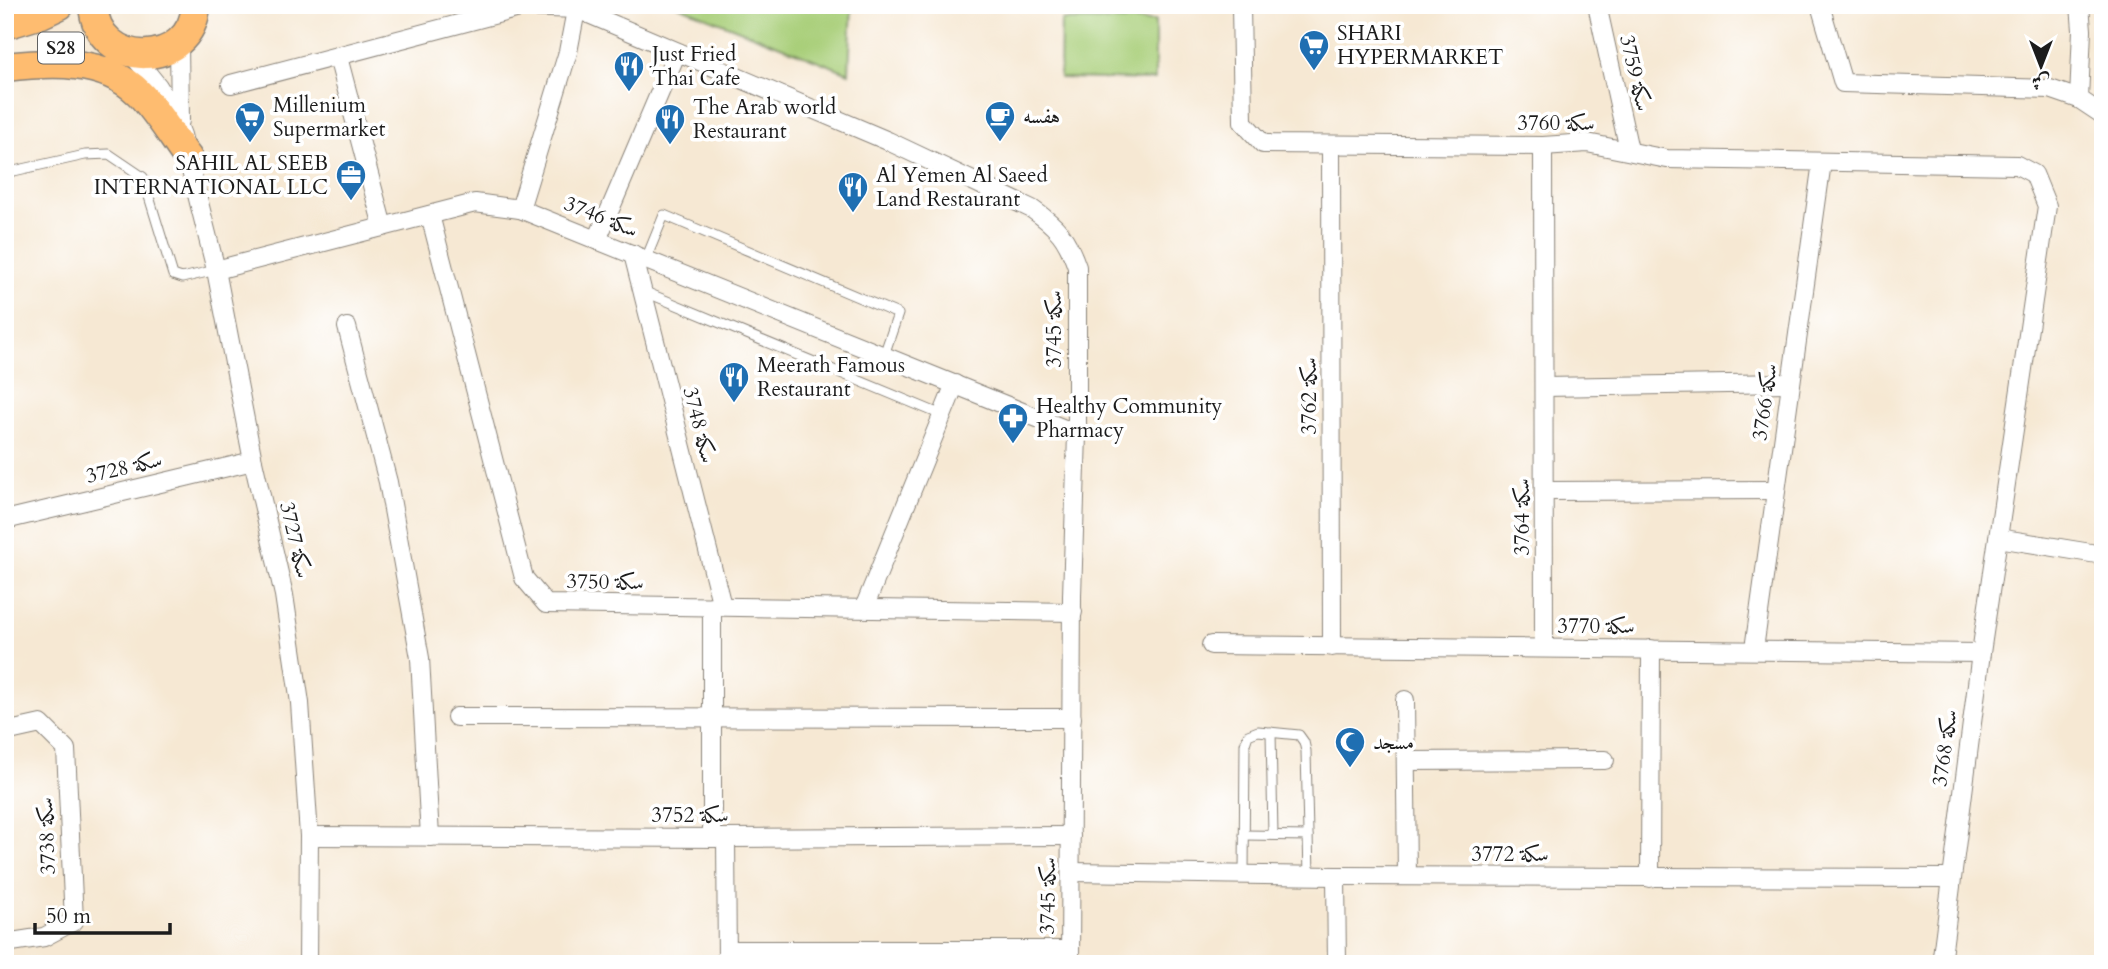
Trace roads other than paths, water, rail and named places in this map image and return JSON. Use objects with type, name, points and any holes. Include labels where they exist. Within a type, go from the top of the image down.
[{"type":"main road","name":"S28","points":[[5,25],[60,5]]},
{"type":"main road","name":"S28","points":[[93,5],[99,27],[107,39],[125,51]]},
{"type":"main road","name":"S28","points":[[5,64],[40,51],[70,46],[157,54],[188,25],[218,5]]},
{"type":"main road","points":[[5,64],[47,62],[89,67],[115,76],[138,92],[185,146]]},
{"type":"street","name":"سكة 3760","points":[[1241,5],[1243,122],[1263,144],[1543,146],[1587,143],[1667,159],[2018,165],[2034,174]]},
{"type":"street","name":"سكة 3759","points":[[1597,5],[1629,150]]},
{"type":"street","points":[[1820,5],[1843,83],[2050,89],[2079,99],[2103,115]]},
{"type":"street","points":[[2079,99],[2082,30],[2080,5]]},
{"type":"street","points":[[231,84],[522,6],[577,7],[568,52],[520,209]]},
{"type":"street","name":"سكة 3745","points":[[577,7],[888,141],[1032,209],[1069,243],[1077,267],[1070,957]]},
{"type":"street","name":"سكة 3727","points":[[185,146],[188,25]]},
{"type":"street","name":"سكة 3727","points":[[125,51],[158,86],[172,109],[185,146],[216,270],[253,461],[284,595],[300,703],[309,836],[308,964]]},
{"type":"street","points":[[597,240],[677,51]]},
{"type":"street","points":[[338,57],[383,227]]},
{"type":"street","name":"سكة 3762","points":[[1331,145],[1332,647]]},
{"type":"street","name":"سكة 3764","points":[[1543,146],[1544,648]]},
{"type":"street","name":"سكة 3766","points":[[1754,649],[1822,162]]},
{"type":"street","name":"سكة 3768","points":[[1941,964],[1981,653],[2047,206],[2034,174]]},
{"type":"street","name":"سكة 3746","points":[[216,270],[475,203],[520,209],[1077,434]]},
{"type":"street","name":"سكة 3750","points":[[430,215],[524,579],[546,604],[1073,612]]},
{"type":"street","name":"سكة 3748","points":[[639,257],[642,290],[717,606],[712,718],[727,957]]},
{"type":"street","points":[[347,327],[388,482],[420,658],[430,837]]},
{"type":"street","points":[[1544,387],[1791,383]]},
{"type":"street","points":[[864,608],[956,384]]},
{"type":"street","name":"سكة 3728","points":[[8,520],[253,461]]},
{"type":"street","points":[[1544,491],[1776,489]]},
{"type":"street","points":[[5,501],[8,520]]},
{"type":"street","points":[[1998,538],[2103,555]]},
{"type":"street","name":"سكة 3770","points":[[1211,645],[1981,653]]},
{"type":"street","points":[[1650,878],[1651,649]]},
{"type":"street","points":[[1405,700],[1407,876]]},
{"type":"street","points":[[456,717],[1072,718]]},
{"type":"street","name":"سكة 3738","points":[[5,733],[41,724],[66,749],[74,921],[44,937],[5,943]]},
{"type":"street","points":[[1406,761],[1605,760]]},
{"type":"street","name":"سكة 3752","points":[[309,836],[1071,836]]},
{"type":"street","name":"سكة 3772","points":[[1070,872],[1336,876],[1950,878]]},
{"type":"street","points":[[1336,876],[1336,964]]},
{"type":"street","points":[[727,957],[1070,957]]},
{"type":"lane","points":[[5,173],[85,155],[109,154],[143,177],[173,275],[182,278],[216,270]]},
{"type":"lane","points":[[639,257],[664,215],[898,314],[884,355]]},
{"type":"lane","points":[[642,290],[942,415]]},
{"type":"lane","points":[[1244,875],[1245,744],[1248,735],[1258,731],[1299,735],[1304,741],[1309,875]]},
{"type":"lane","points":[[1271,732],[1273,835]]},
{"type":"lane","points":[[1244,835],[1308,836]]},
{"type":"place","name":"SHARI HYPERMARKET","points":[[1314,72]]},
{"type":"place","name":"Just Fried Thai Cafe","points":[[629,93]]},
{"type":"place","name":"هفسه","points":[[1000,143]]},
{"type":"place","name":"Millenium Supermarket","points":[[250,144]]},
{"type":"place","name":"The Arab world Restaurant","points":[[670,146]]},
{"type":"place","name":"SAHIL AL SEEB INTERNATIONAL LLC","points":[[351,202]]},
{"type":"place","name":"Al Yemen Al Saeed Land Restaurant","points":[[853,214]]},
{"type":"place","name":"Meerath Famous Restaurant","points":[[734,404]]},
{"type":"place","name":"Healthy Community Pharmacy","points":[[1013,445]]},
{"type":"place","name":"مسجد","points":[[1350,769]]}]
